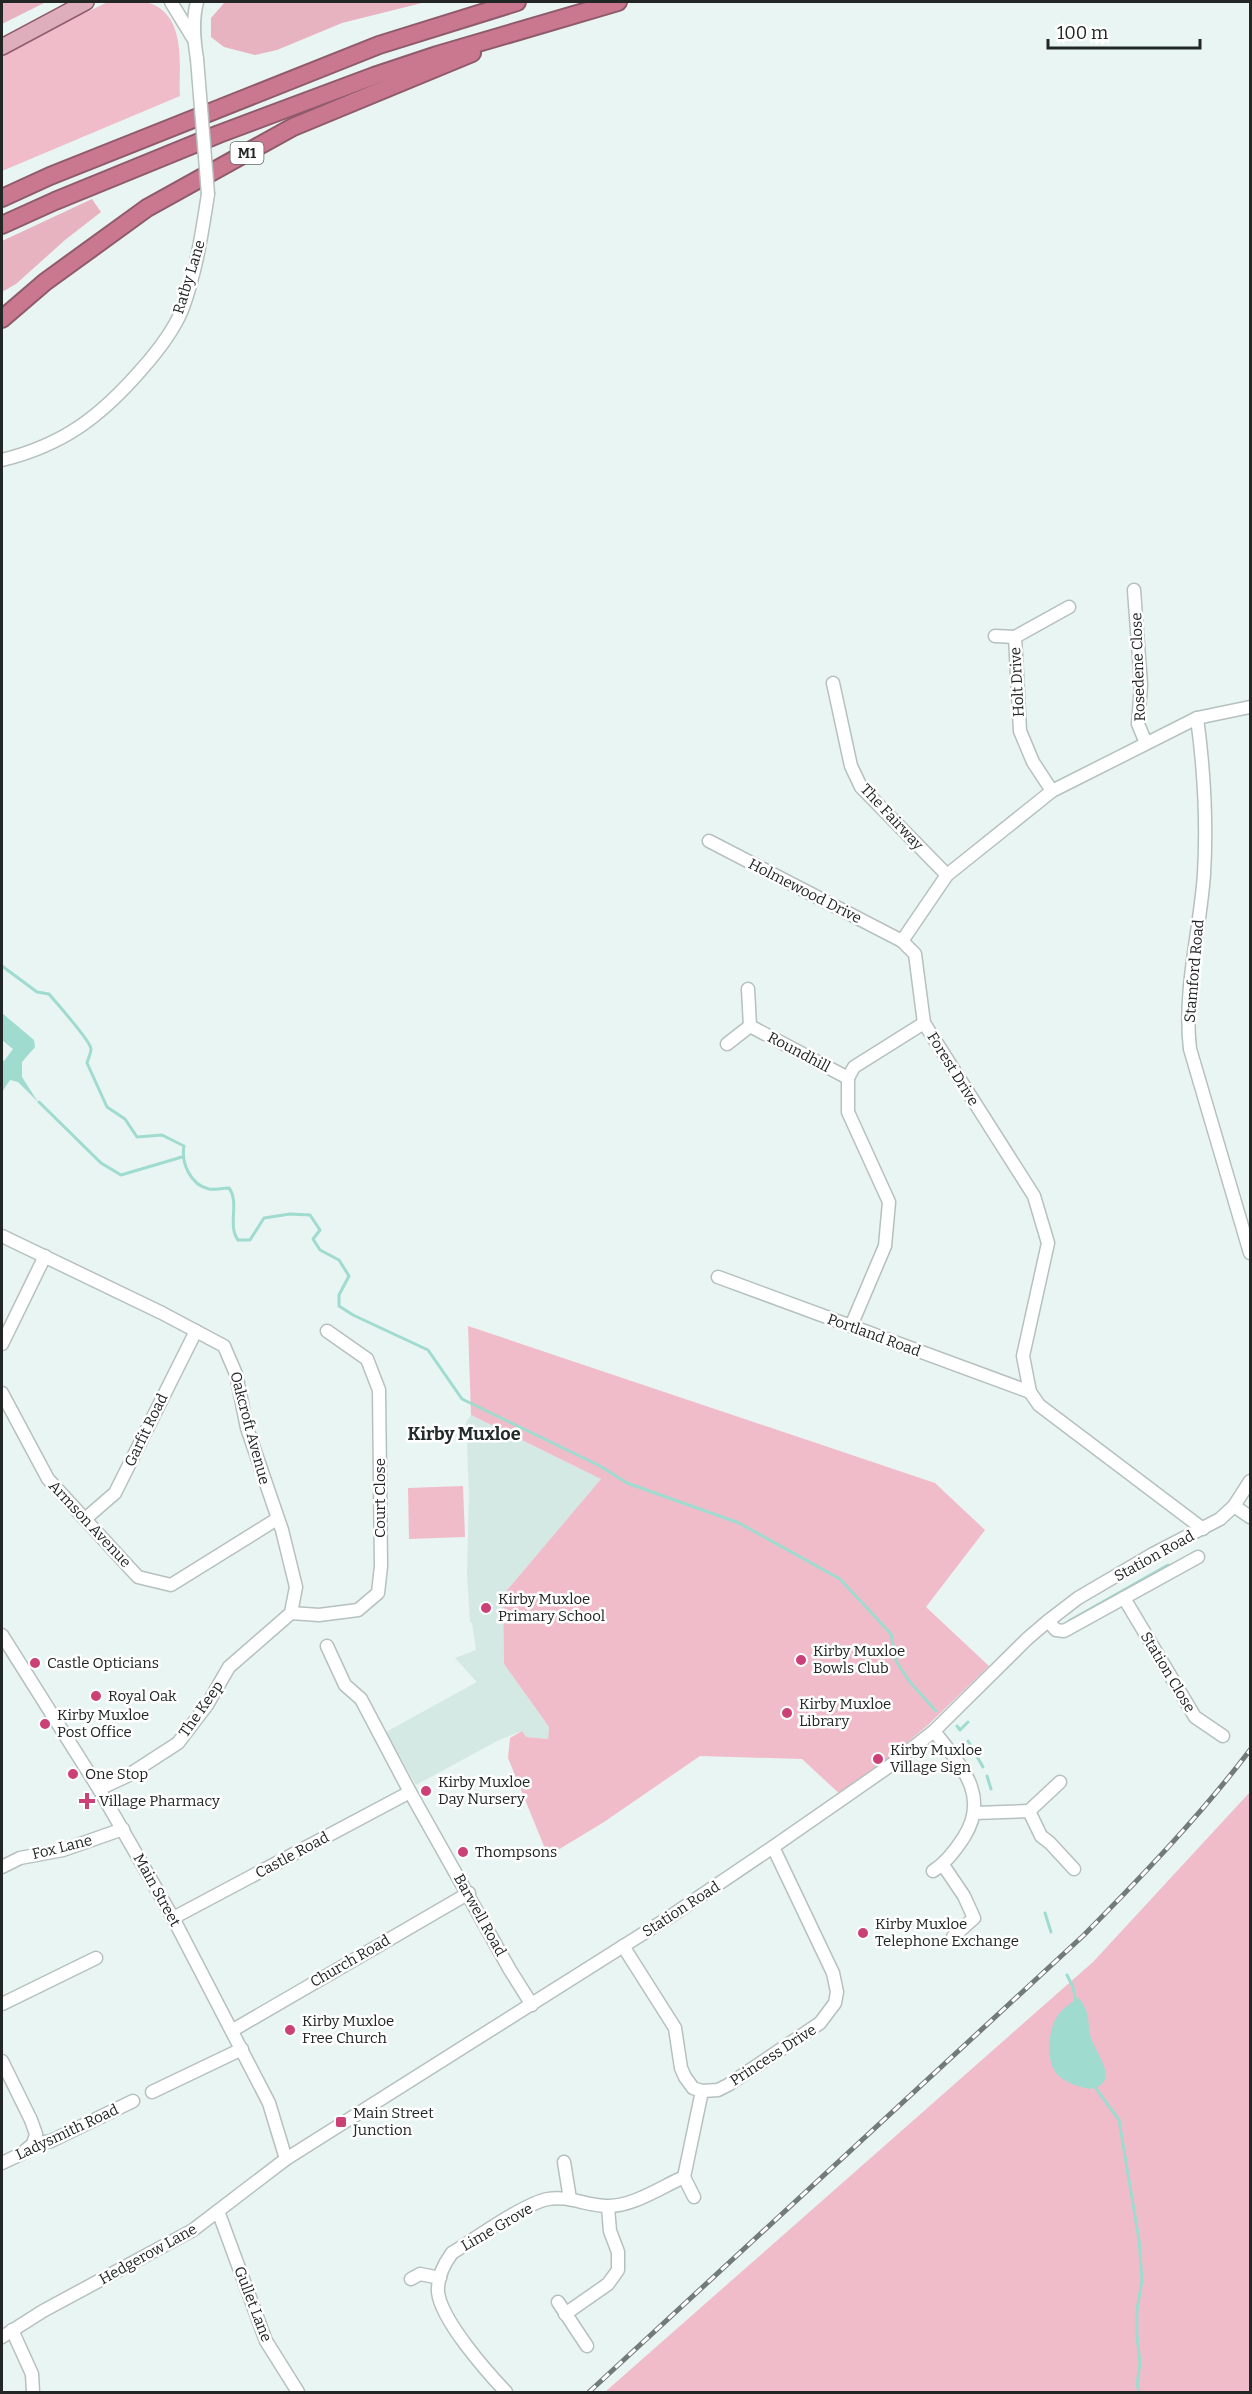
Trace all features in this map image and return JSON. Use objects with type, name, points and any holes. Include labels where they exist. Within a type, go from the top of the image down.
[{"type":"highway","points":[[2,198],[50,176],[379,45],[517,2]]},
{"type":"highway","name":"M1","points":[[2,225],[208,139],[374,76],[436,55],[618,2]]},
{"type":"highway","name":"M1","points":[[2,318],[45,282],[147,208],[262,144],[294,127],[519,32]]},
{"type":"highway","points":[[2,191],[50,176]]},
{"type":"main road","points":[[2,47],[86,2]]},
{"type":"street","name":"Ratby Lane","points":[[171,2],[194,39]]},
{"type":"street","name":"Ratby Lane","points":[[2,460],[52,444],[92,419],[117,398],[160,349],[181,311],[201,244],[208,194],[194,39],[197,2]]},
{"type":"street","name":"Rosedene Close","points":[[1134,590],[1141,685],[1138,724],[1146,743]]},
{"type":"street","name":"Holt Drive","points":[[995,636],[1015,637],[1068,607]]},
{"type":"street","name":"Holt Drive","points":[[1015,637],[1020,731],[1033,762],[1052,790]]},
{"type":"street","name":"The Fairway","points":[[832,683],[851,766],[861,787],[946,875]]},
{"type":"street","points":[[902,941],[946,875],[1052,790],[1197,718],[1251,707]]},
{"type":"street","name":"Stamford Road","points":[[1197,718],[1202,759],[1204,874],[1190,989],[1188,1033],[1190,1049],[1251,1252]]},
{"type":"street","name":"Holmewood Drive","points":[[709,841],[902,941]]},
{"type":"street","name":"Forest Drive","points":[[902,941],[915,954],[924,1023],[1034,1196],[1048,1243],[1023,1356],[1030,1392],[1038,1406],[1203,1529]]},
{"type":"street","name":"Roundhill","points":[[748,989],[750,1026]]},
{"type":"street","points":[[851,1326],[885,1246],[889,1202],[848,1112],[848,1078],[854,1067],[924,1023]]},
{"type":"street","name":"Roundhill","points":[[727,1044],[750,1026]]},
{"type":"street","name":"Roundhill","points":[[750,1026],[848,1078]]},
{"type":"street","name":"Oakcroft Avenue","points":[[2,1236],[224,1346],[236,1374],[247,1428],[277,1519],[296,1587],[291,1613]]},
{"type":"street","points":[[2,1344],[45,1256]]},
{"type":"street","name":"Portland Road","points":[[718,1277],[1030,1392]]},
{"type":"street","name":"Garfit Road","points":[[85,1519],[115,1493],[196,1331]]},
{"type":"street","name":"Court Close","points":[[291,1613],[319,1615],[358,1610],[378,1593],[381,1566],[379,1390],[367,1359],[327,1331]]},
{"type":"street","name":"Armson Avenue","points":[[2,1393],[48,1479],[138,1577],[171,1585],[277,1519]]},
{"type":"street","name":"Station Road","points":[[286,2159],[623,1946],[874,1777],[934,1731],[1048,1621],[1078,1598],[1220,1519],[1234,1506],[1251,1481]]},
{"type":"street","points":[[1234,1506],[1251,1517]]},
{"type":"street","name":"Station Road","points":[[1048,1621],[1056,1630],[1064,1631],[1198,1557]]},
{"type":"street","name":"Station Close","points":[[1124,1598],[1195,1717],[1223,1736]]},
{"type":"street","name":"The Keep","points":[[99,1790],[143,1767],[177,1743],[207,1705],[229,1667],[291,1613]]},
{"type":"street","name":"Main Street","points":[[2,1635],[123,1829],[173,1918],[269,2103],[286,2159]]},
{"type":"street","name":"Barwell Road","points":[[327,1646],[345,1685],[361,1699],[410,1792],[532,2005]]},
{"type":"street","points":[[934,1731],[966,1773],[974,1794],[975,1814],[968,1830],[938,1868],[964,1896],[974,1918],[953,1937]]},
{"type":"street","points":[[975,1814],[1029,1811],[1060,1782]]},
{"type":"street","name":"Castle Road","points":[[173,1918],[410,1792]]},
{"type":"street","points":[[1029,1811],[1041,1836],[1074,1869]]},
{"type":"street","name":"Fox Lane","points":[[2,1867],[20,1858],[63,1850],[123,1829]]},
{"type":"street","name":"Princess Drive","points":[[702,2091],[718,2090],[728,2085],[820,2023],[835,2003],[837,1992],[833,1973],[773,1847]]},
{"type":"street","name":"Church Road","points":[[233,2030],[469,1893]]},
{"type":"street","points":[[623,1946],[675,2028],[681,2068],[685,2078],[693,2088],[702,2091],[684,2177],[694,2197]]},
{"type":"street","points":[[2,2004],[96,1958]]},
{"type":"street","points":[[152,2092],[242,2049]]},
{"type":"street","points":[[2,2061],[31,2120],[36,2134],[33,2144]]},
{"type":"street","name":"Ladysmith Road","points":[[2,2163],[21,2154],[33,2144],[51,2141],[133,2101]]},
{"type":"street","name":"Hedgerow Lane","points":[[7,2333],[43,2311],[193,2230],[286,2159]]},
{"type":"street","points":[[564,2162],[570,2199]]},
{"type":"street","name":"Lime Grove","points":[[440,2278],[444,2265],[452,2253],[532,2205],[548,2199],[570,2199],[608,2207],[628,2202],[684,2177]]},
{"type":"street","points":[[565,2314],[608,2284],[618,2270],[618,2252],[610,2231],[608,2207]]},
{"type":"street","name":"Gullet Lane","points":[[218,2211],[266,2341],[298,2392]]},
{"type":"street","points":[[411,2279],[420,2274],[440,2278],[438,2292],[441,2304],[450,2320],[484,2369],[506,2392]]},
{"type":"street","points":[[558,2302],[587,2346]]},
{"type":"street","points":[[7,2333],[32,2374],[33,2392]]},
{"type":"shaded area","points":[[46,2],[2,24],[2,3]]},
{"type":"shaded area","points":[[108,2],[146,2],[159,8],[168,17],[175,28],[178,41],[180,96],[2,171],[2,52]]},
{"type":"shaded area","points":[[225,2],[426,2],[342,23],[277,50],[255,55],[224,47],[211,37],[211,18]]},
{"type":"shaded area","points":[[92,199],[101,212],[65,240],[16,284],[2,292],[2,241]]},
{"type":"shaded area","points":[[2,1013],[34,1040],[35,1047],[22,1062],[22,1077],[38,1102],[18,1082],[10,1080],[2,1092],[2,1060],[4,1061],[13,1049],[2,1040]]},
{"type":"shaded area","points":[[468,1326],[935,1483],[985,1530],[926,1607],[989,1666],[929,1724],[843,1797],[802,1759],[700,1756],[604,1822],[548,1856],[508,1758],[510,1738],[522,1731],[526,1737],[548,1739],[549,1727],[504,1664],[503,1595],[601,1479],[471,1415]]},
{"type":"shaded area","name":"Kirby Muxloe Primary School","points":[[471,1415],[601,1479],[503,1595],[504,1664],[549,1727],[548,1739],[525,1737],[522,1731],[499,1740],[416,1785],[386,1732],[477,1682],[455,1658],[476,1650],[472,1622],[470,1623],[467,1574],[469,1495],[466,1422]]},
{"type":"shaded area","points":[[463,1486],[465,1537],[409,1539],[408,1488]]},
{"type":"shaded area","points":[[1250,1792],[1250,2392],[605,2392],[1093,1962]]},
{"type":"shaded area","points":[[1079,1998],[1087,2013],[1091,2038],[1106,2074],[1099,2086],[1090,2089],[1070,2083],[1060,2077],[1052,2065],[1049,2050],[1055,2020],[1066,2007]]},
{"type":"waterway","points":[[2,966],[37,992],[49,994],[80,1031],[90,1045],[91,1051],[87,1063],[107,1107],[125,1119],[137,1137],[162,1135],[184,1146],[184,1159],[188,1172],[197,1183],[209,1189],[229,1188],[234,1200],[234,1228],[238,1240],[250,1240],[264,1218],[290,1214],[310,1215],[320,1230],[313,1239],[320,1250],[339,1260],[349,1276],[339,1295],[339,1306],[353,1315],[428,1350],[462,1399],[600,1466],[627,1483],[739,1523],[840,1579],[891,1634],[896,1661],[909,1681],[936,1711]]},
{"type":"waterway","points":[[39,1102],[101,1163],[121,1175],[182,1157]]},
{"type":"waterway","points":[[1069,1621],[1168,1565]]},
{"type":"waterway","points":[[957,1726],[960,1730],[968,1722]]},
{"type":"waterway","points":[[968,1741],[983,1767]]},
{"type":"waterway","points":[[987,1776],[991,1789]]},
{"type":"waterway","points":[[1045,1913],[1051,1932]]},
{"type":"waterway","points":[[1067,1975],[1073,1987],[1076,2002]]},
{"type":"waterway","points":[[1095,2087],[1119,2120],[1139,2240],[1142,2280],[1137,2310],[1140,2363],[1137,2384],[1139,2392]]},
{"type":"railway","points":[[589,2392],[1084,1935],[1191,1822],[1250,1750]]},
{"type":"place","name":"Kirby Muxloe Primary School","points":[[486,1608]]},
{"type":"place","name":"Kirby Muxloe Bowls Club","points":[[801,1660]]},
{"type":"place","name":"Castle Opticians","points":[[35,1663]]},
{"type":"place","name":"Royal Oak","points":[[96,1696]]},
{"type":"place","name":"Kirby Muxloe Library","points":[[787,1713]]},
{"type":"place","name":"Kirby Muxloe Post Office","points":[[45,1724]]},
{"type":"place","name":"Kirby Muxloe Village Sign","points":[[878,1759]]},
{"type":"place","name":"One Stop","points":[[73,1774]]},
{"type":"place","name":"Kirby Muxloe Day Nursery","points":[[426,1791]]},
{"type":"place","name":"Village Pharmacy","points":[[87,1801]]},
{"type":"place","name":"Thompsons","points":[[463,1852]]},
{"type":"place","name":"Kirby Muxloe Telephone Exchange","points":[[863,1933]]},
{"type":"place","name":"Kirby Muxloe Free Church","points":[[290,2030]]},
{"type":"place","name":"Main Street Junction","points":[[341,2122]]},
{"type":"district","name":"Kirby Muxloe","points":[[464,1434]]}]
